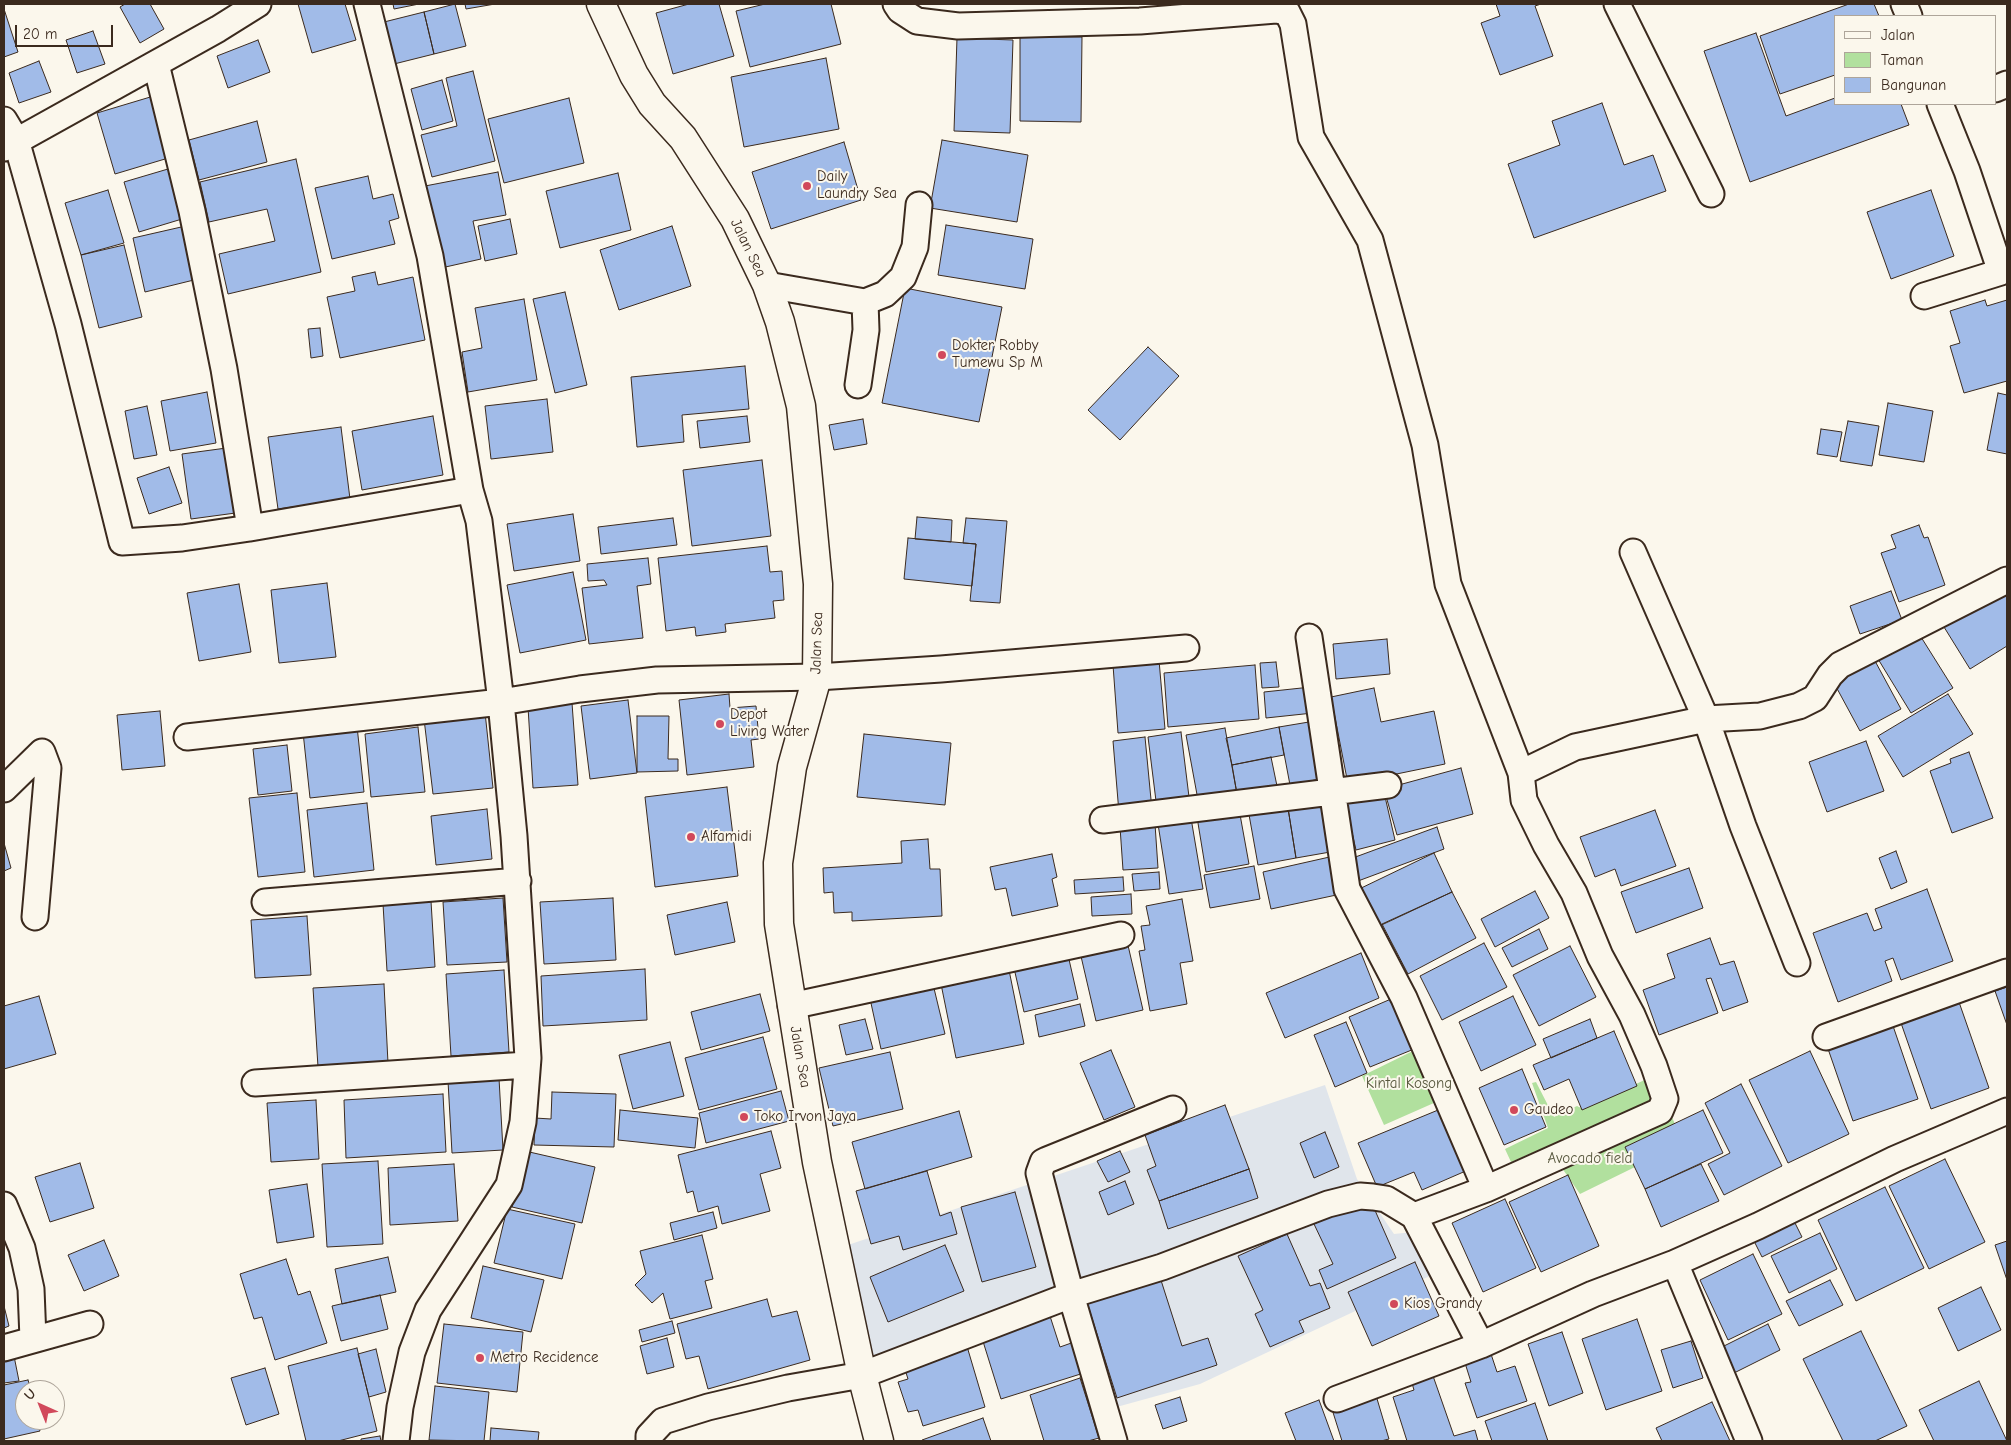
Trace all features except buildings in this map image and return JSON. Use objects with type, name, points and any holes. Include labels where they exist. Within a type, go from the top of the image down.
[{"type":"main road","name":"Jalan Sea","points":[[602,4],[634,75],[652,104],[683,138],[735,219],[767,285],[780,322],[802,406],[818,584],[817,676],[792,766],[778,863],[779,924],[817,1162],[862,1374],[879,1441]]},
{"type":"street","points":[[258,4],[156,64],[8,136],[68,324],[122,542],[182,538],[250,528],[470,490]]},
{"type":"street","points":[[367,4],[430,256],[470,490],[479,521],[492,644],[501,702],[518,881],[527,1065],[522,1122],[509,1185],[451,1271],[428,1310],[412,1352],[400,1407],[396,1441]]},
{"type":"street","points":[[896,4],[900,10],[917,21],[958,26],[1140,22],[1276,10],[1287,12],[1293,24],[1311,137],[1370,240],[1425,445],[1448,584],[1521,773],[1524,800],[1546,845],[1574,893],[1600,956],[1632,1015],[1664,1099],[1660,1111],[1486,1189],[1414,1216]]},
{"type":"street","points":[[1616,4],[1711,194]]},
{"type":"street","points":[[156,64],[201,257],[224,369],[250,528]]},
{"type":"street","points":[[1924,296],[2004,277],[1967,171],[1947,106]]},
{"type":"street","points":[[767,285],[865,302],[885,294],[903,277],[915,247],[919,205]]},
{"type":"street","points":[[858,385],[866,330],[865,302]]},
{"type":"street","points":[[1633,552],[1706,719],[1743,826],[1796,963]]},
{"type":"street","points":[[1521,773],[1574,747],[1706,719],[1760,716],[1799,706],[1815,698],[1830,675],[1840,665],[2007,580]]},
{"type":"street","points":[[1309,637],[1347,889],[1404,998],[1486,1189]]},
{"type":"street","points":[[187,737],[501,702],[580,689],[657,680],[817,676],[950,668],[1186,648]]},
{"type":"street","points":[[4,789],[42,752],[48,768],[36,917]]},
{"type":"street","points":[[1103,820],[1388,785]]},
{"type":"street","points":[[265,902],[518,881]]},
{"type":"street","points":[[791,1006],[1121,935]]},
{"type":"street","points":[[1826,1036],[2007,972]]},
{"type":"street","points":[[255,1082],[527,1065]]},
{"type":"street","points":[[1114,1441],[1071,1295],[1039,1173],[1040,1167],[1047,1160],[1173,1109]]},
{"type":"street","points":[[1337,1399],[1481,1344],[1593,1294],[1675,1263],[1758,1226],[1895,1159],[2007,1111]]},
{"type":"street","points":[[649,1441],[649,1436],[663,1421],[708,1406],[862,1374],[1071,1295],[1162,1266],[1328,1204],[1360,1196],[1386,1199],[1414,1216],[1481,1344]]},
{"type":"street","points":[[4,1205],[22,1248],[31,1289],[33,1339]]},
{"type":"street","points":[[1675,1263],[1748,1441]]},
{"type":"street","points":[[4,1348],[90,1324]]},
{"type":"shaded area","points":[[1325,1085],[1357,1179],[1394,1234],[1413,1232],[1434,1274],[1200,1384],[1113,1408],[1079,1295],[868,1375],[845,1246]]},
{"type":"green space","name":"Kintal Kosong","points":[[1423,1046],[1452,1095],[1384,1125],[1362,1076]]},
{"type":"green space","name":"Avocado field","points":[[1653,1076],[1675,1124],[1635,1167],[1580,1194],[1548,1148],[1581,1132],[1511,1162],[1505,1149],[1548,1128],[1532,1083],[1536,1082],[1554,1117],[1577,1106],[1583,1109]]},
{"type":"place","name":"Daily Laundry Sea","points":[[807,186]]},
{"type":"place","name":"Dokter Robby Tumewu Sp M","points":[[942,355]]},
{"type":"place","name":"Depot Living Water","points":[[720,724]]},
{"type":"place","name":"Alfamidi","points":[[691,837]]},
{"type":"place","name":"Gaudeo","points":[[1514,1110]]},
{"type":"place","name":"Toko Irvon Jaya","points":[[744,1117]]},
{"type":"place","name":"Kios Grandy","points":[[1394,1304]]},
{"type":"place","name":"Metro Recidence","points":[[480,1358]]}]
